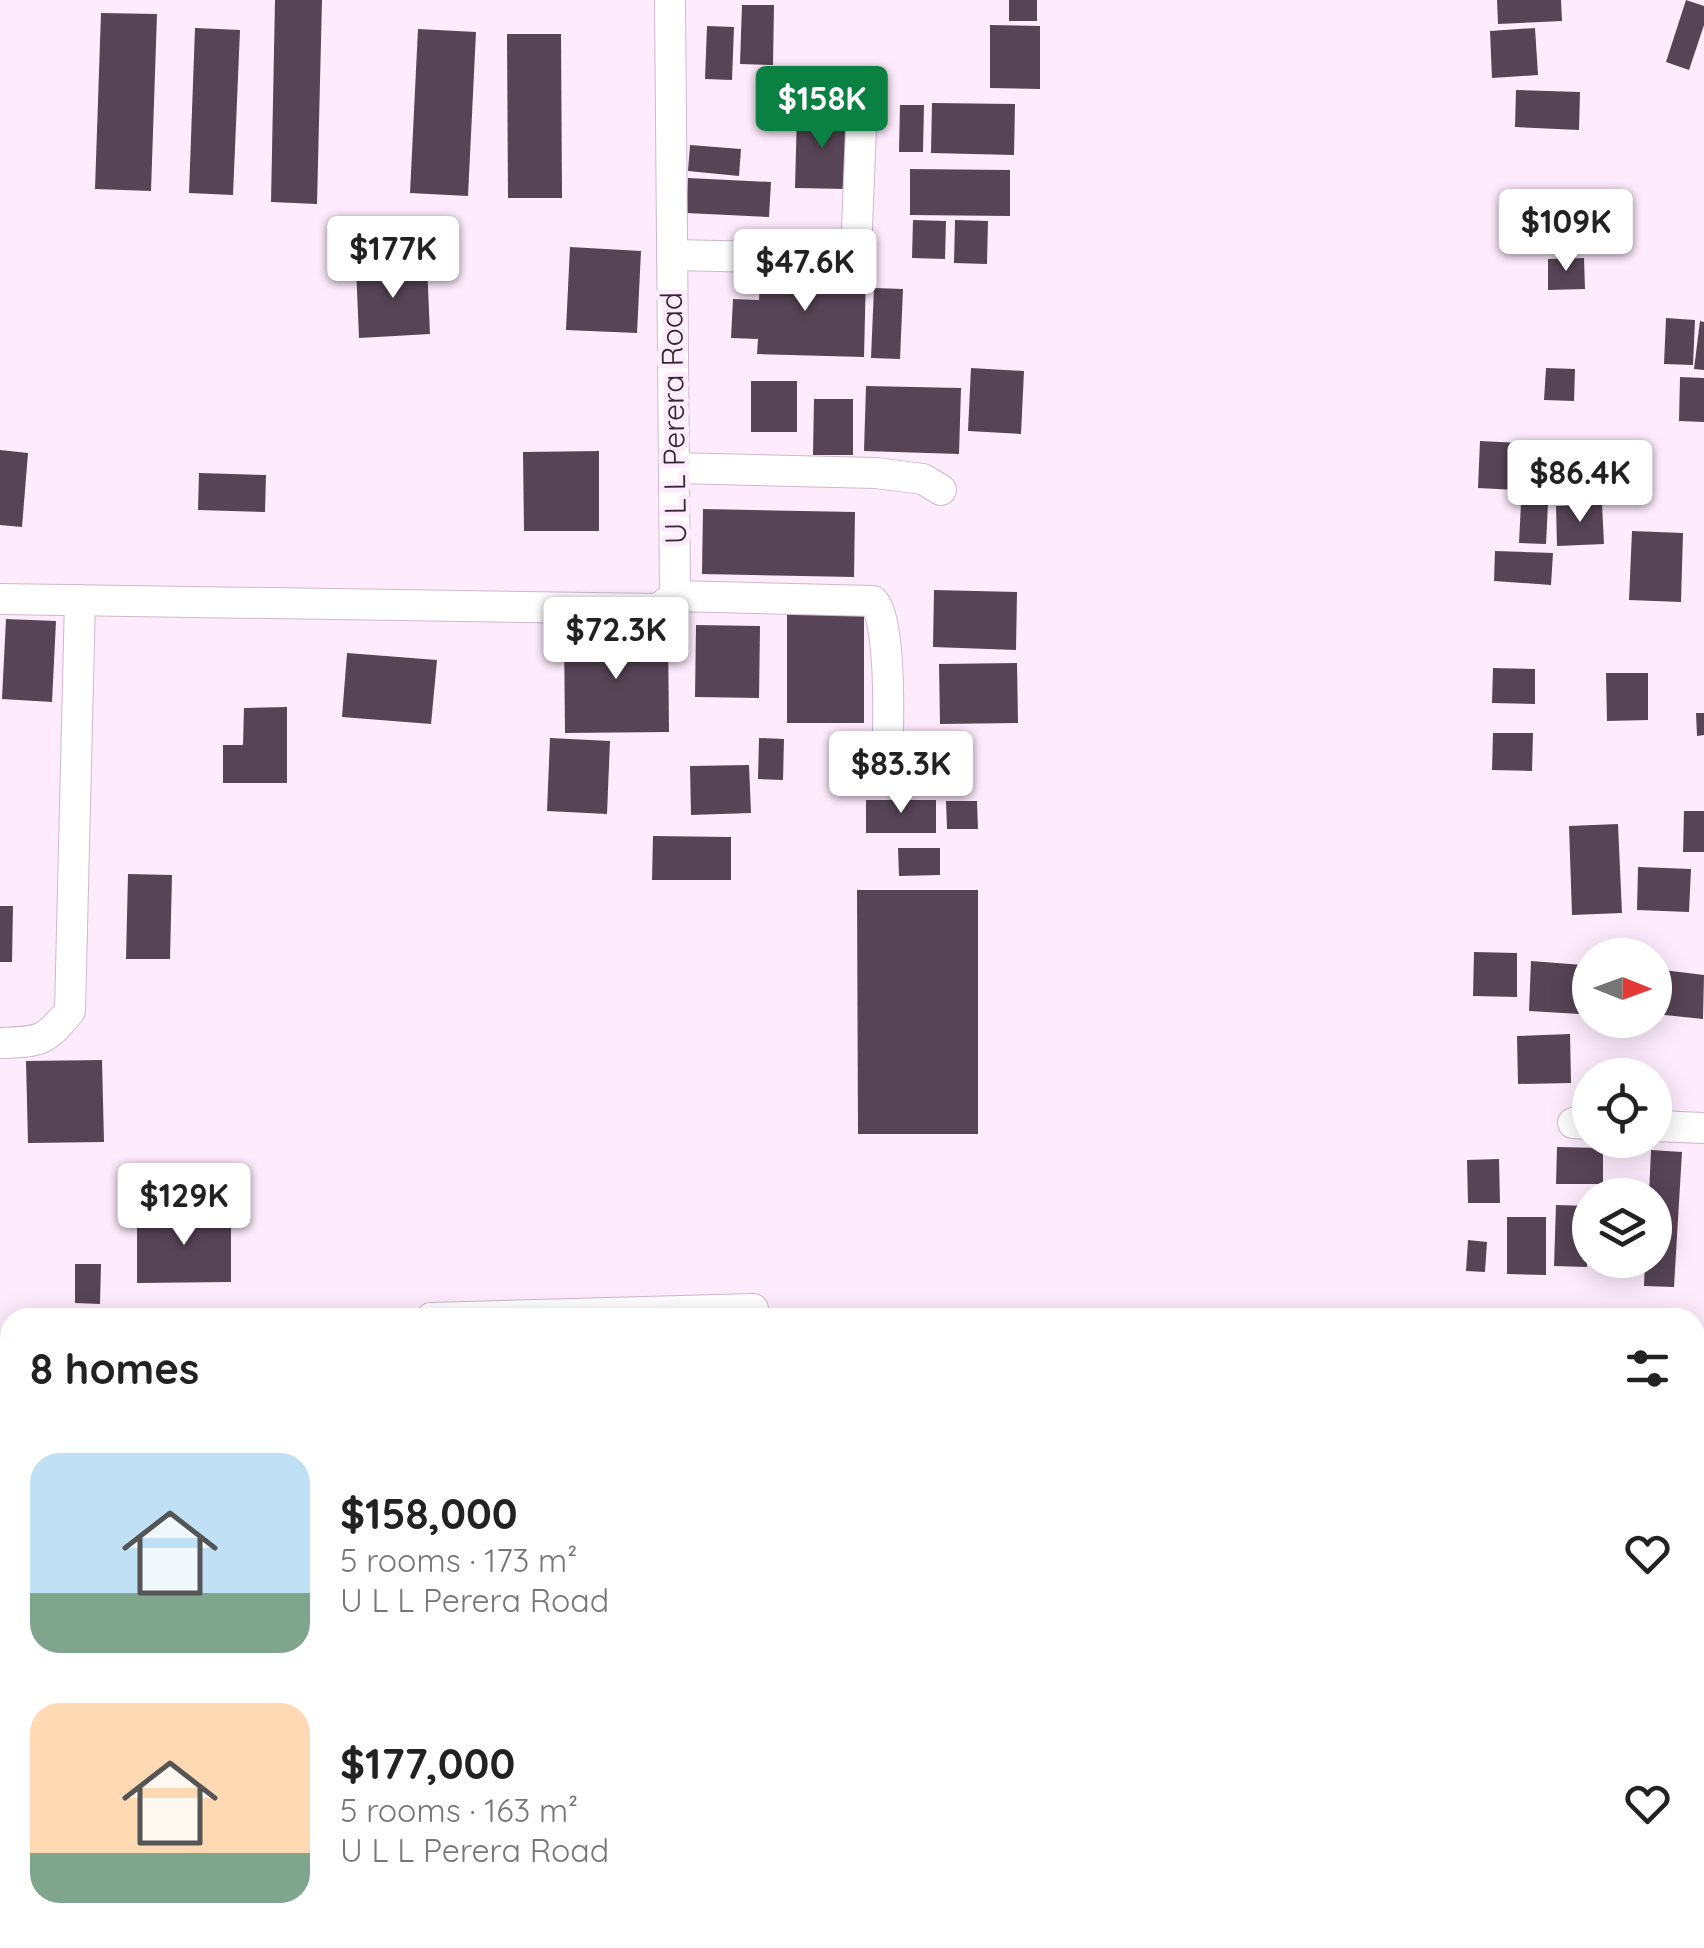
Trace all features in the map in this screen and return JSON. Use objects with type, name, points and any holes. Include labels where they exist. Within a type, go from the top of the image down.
[{"type":"street","name":"U L L Perera Road","points":[[670,0],[676,596]]},
{"type":"street","points":[[672,256],[848,258],[856,252],[862,104]]},
{"type":"street","points":[[674,468],[876,473],[924,479],[941,490]]},
{"type":"street","points":[[0,599],[658,609],[676,596],[873,601],[882,609],[886,637],[887,774]]},
{"type":"street","points":[[0,1043],[38,1041],[50,1036],[70,1011],[80,600]]},
{"type":"street","points":[[1672,1127],[1704,1128]]},
{"type":"building","points":[[275,0],[322,0],[317,204],[271,202]]},
{"type":"building","points":[[1009,0],[1037,0],[1037,21],[1009,21]]},
{"type":"building","points":[[1497,0],[1561,0],[1562,21],[1498,24]]},
{"type":"building","points":[[1686,0],[1704,6],[1704,25],[1689,70],[1666,62]]},
{"type":"building","points":[[742,5],[774,5],[773,65],[740,64]]},
{"type":"building","points":[[101,13],[157,14],[151,191],[95,189]]},
{"type":"building","points":[[990,25],[1040,26],[1040,89],[990,88]]},
{"type":"building","points":[[707,26],[734,27],[732,80],[705,79]]},
{"type":"building","points":[[195,28],[240,30],[233,195],[189,193]]},
{"type":"building","points":[[1535,28],[1538,75],[1492,78],[1490,31]]},
{"type":"building","points":[[418,29],[476,32],[468,196],[410,193]]},
{"type":"building","points":[[507,34],[561,34],[562,198],[508,198]]},
{"type":"building","points":[[1516,90],[1580,92],[1579,130],[1515,127]]},
{"type":"building","points":[[932,103],[1015,104],[1014,155],[931,153]]},
{"type":"building","points":[[900,105],[924,105],[923,152],[899,152]]},
{"type":"building","points":[[797,112],[848,113],[847,189],[795,188]]},
{"type":"building","points":[[690,145],[741,149],[739,176],[688,171]]},
{"type":"building","points":[[910,169],[1010,170],[1010,216],[910,215]]},
{"type":"building","points":[[688,178],[771,182],[769,217],[686,213]]},
{"type":"building","points":[[913,220],[946,221],[945,259],[912,258]]},
{"type":"building","points":[[955,220],[988,221],[987,264],[954,263]]},
{"type":"building","points":[[570,247],[641,251],[637,333],[566,330]]},
{"type":"building","points":[[1584,258],[1585,289],[1548,290],[1548,259]]},
{"type":"building","points":[[427,264],[430,334],[359,338],[356,267]]},
{"type":"building","points":[[761,269],[866,273],[864,357],[757,354],[758,339],[731,338],[733,299],[759,300]]},
{"type":"building","points":[[874,288],[903,289],[900,359],[871,358]]},
{"type":"building","points":[[1666,318],[1695,320],[1693,365],[1664,364]]},
{"type":"building","points":[[1700,321],[1704,322],[1704,370],[1694,369]]},
{"type":"building","points":[[971,368],[1024,371],[1021,434],[968,431]]},
{"type":"building","points":[[1546,368],[1575,369],[1574,401],[1544,400]]},
{"type":"building","points":[[1680,377],[1704,378],[1704,422],[1679,421]]},
{"type":"building","points":[[751,381],[797,381],[797,432],[751,432]]},
{"type":"building","points":[[866,386],[961,388],[959,454],[864,451]]},
{"type":"building","points":[[814,399],[853,399],[853,455],[813,455]]},
{"type":"building","points":[[1480,441],[1616,448],[1614,495],[1478,488]]},
{"type":"building","points":[[0,450],[28,453],[22,527],[0,525]]},
{"type":"building","points":[[599,451],[599,531],[524,531],[523,452]]},
{"type":"building","points":[[199,473],[266,475],[265,512],[198,510]]},
{"type":"building","points":[[1521,503],[1548,504],[1546,544],[1519,543]]},
{"type":"building","points":[[1602,504],[1604,544],[1557,546],[1556,506]]},
{"type":"building","points":[[703,509],[855,512],[854,577],[702,574]]},
{"type":"building","points":[[1632,531],[1683,533],[1681,602],[1629,600]]},
{"type":"building","points":[[1495,551],[1553,553],[1551,585],[1494,581]]},
{"type":"building","points":[[934,590],[1017,592],[1016,650],[933,647]]},
{"type":"building","points":[[787,612],[864,612],[864,723],[787,723]]},
{"type":"building","points":[[6,619],[56,621],[52,702],[2,699]]},
{"type":"building","points":[[696,625],[760,626],[759,698],[695,697]]},
{"type":"building","points":[[668,630],[669,732],[565,733],[564,631]]},
{"type":"building","points":[[347,653],[437,660],[431,724],[342,717]]},
{"type":"building","points":[[1017,663],[1018,723],[940,724],[939,664]]},
{"type":"building","points":[[1493,668],[1535,669],[1535,704],[1492,703]]},
{"type":"building","points":[[1606,673],[1648,673],[1648,720],[1607,721]]},
{"type":"building","points":[[287,707],[287,783],[223,783],[223,745],[243,745],[244,708]]},
{"type":"building","points":[[1696,713],[1704,713],[1704,735],[1697,736]]},
{"type":"building","points":[[1493,733],[1533,733],[1532,771],[1492,770]]},
{"type":"building","points":[[550,738],[610,741],[607,814],[547,811]]},
{"type":"building","points":[[759,738],[784,739],[783,780],[758,779]]},
{"type":"building","points":[[749,765],[751,813],[691,815],[690,766]]},
{"type":"building","points":[[866,800],[936,800],[936,833],[866,833]]},
{"type":"building","points":[[946,801],[977,801],[978,829],[947,829]]},
{"type":"building","points":[[1684,811],[1704,811],[1704,852],[1683,852]]},
{"type":"building","points":[[1618,824],[1622,913],[1572,915],[1569,826]]},
{"type":"building","points":[[653,836],[731,837],[731,880],[652,880]]},
{"type":"building","points":[[898,848],[940,848],[940,875],[899,876]]},
{"type":"building","points":[[1638,867],[1691,869],[1689,912],[1637,910]]},
{"type":"building","points":[[128,874],[172,875],[170,959],[126,959]]},
{"type":"building","points":[[857,890],[978,890],[978,1134],[858,1134]]},
{"type":"building","points":[[0,906],[13,906],[12,962],[0,962]]},
{"type":"building","points":[[1474,952],[1517,953],[1517,997],[1473,996]]},
{"type":"building","points":[[1531,961],[1572,964],[1572,1014],[1529,1011]]},
{"type":"building","points":[[1672,971],[1704,975],[1703,1019],[1672,1016]]},
{"type":"building","points":[[1570,1034],[1571,1083],[1518,1084],[1517,1036]]},
{"type":"building","points":[[102,1060],[104,1142],[28,1143],[26,1061]]},
{"type":"building","points":[[1557,1147],[1572,1147],[1572,1158],[1603,1158],[1603,1178],[1572,1178],[1572,1184],[1556,1184]]},
{"type":"building","points":[[1672,1151],[1682,1152],[1674,1287],[1644,1286],[1644,1278],[1672,1278],[1672,1178],[1650,1178],[1651,1158],[1672,1158]]},
{"type":"building","points":[[1499,1159],[1500,1203],[1468,1203],[1467,1160]]},
{"type":"building","points":[[1556,1205],[1572,1205],[1572,1267],[1554,1266]]},
{"type":"building","points":[[231,1213],[231,1282],[137,1283],[137,1214]]},
{"type":"building","points":[[1507,1217],[1546,1217],[1546,1275],[1507,1274]]},
{"type":"building","points":[[1468,1240],[1487,1242],[1485,1272],[1466,1271]]},
{"type":"building","points":[[75,1264],[101,1264],[100,1304],[75,1303]]}]
